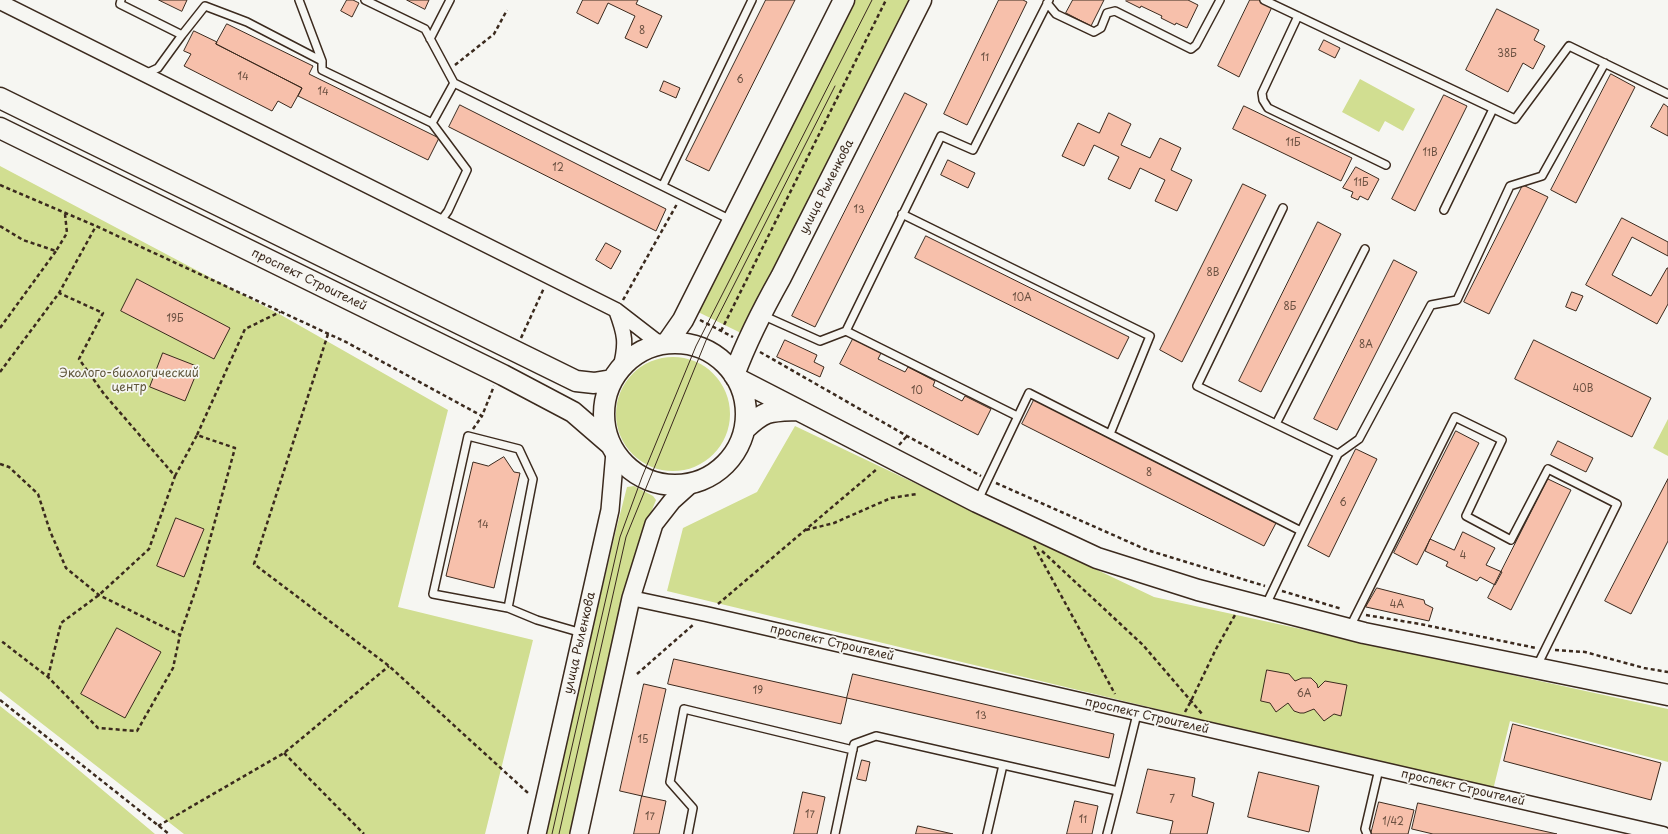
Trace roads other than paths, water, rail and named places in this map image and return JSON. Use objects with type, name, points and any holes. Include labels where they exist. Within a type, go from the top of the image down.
[{"type":"main road","points":[[664,344],[687,312],[844,0]]},
{"type":"main road","name":"улица Рыленкова","points":[[735,377],[746,343],[760,314],[781,277],[921,0]]},
{"type":"main road","points":[[0,98],[576,381],[594,383],[616,374],[632,358],[645,349],[664,344],[682,343],[702,348],[720,360],[735,377],[743,394],[745,406],[745,428],[738,447],[726,463],[711,476],[692,483],[670,485],[649,480],[626,466],[612,448],[604,423],[605,401],[616,374]]},
{"type":"main road","name":"проспект Строителей","points":[[0,128],[503,375],[573,412],[612,448]]},
{"type":"main road","points":[[735,377],[796,410],[977,502],[1097,558],[1198,590],[1264,607],[1353,621],[1536,668],[1668,694]]},
{"type":"main road","points":[[745,428],[758,416],[772,411],[796,410]]},
{"type":"street","points":[[0,2],[550,276],[619,305],[664,344]]},
{"type":"street","points":[[616,374],[625,351],[624,332],[619,305]]},
{"type":"street","name":"улица Рыленкова","points":[[537,834],[610,510],[612,448]]},
{"type":"street","points":[[579,834],[631,598],[654,524],[672,501],[692,483]]},
{"type":"street","name":"проспект Строителей","points":[[631,598],[1663,834]]},
{"type":"lane","points":[[121,0],[120,4],[182,34]]},
{"type":"lane","points":[[299,0],[322,61],[322,70],[432,123],[467,170],[448,211],[440,222]]},
{"type":"lane","points":[[366,0],[425,29],[454,83],[663,185],[733,221]]},
{"type":"lane","points":[[430,39],[450,0]]},
{"type":"lane","points":[[663,185],[752,0]]},
{"type":"lane","points":[[1048,1],[1056,14],[1094,32],[1101,28],[1107,13],[1115,11],[1191,49],[1196,45],[1220,0]]},
{"type":"lane","points":[[1264,0],[1516,119],[1569,46],[1668,94]]},
{"type":"lane","points":[[760,314],[820,341],[846,331],[940,136],[973,150],[1048,1]]},
{"type":"lane","points":[[145,74],[158,68],[182,34],[207,3],[322,61]]},
{"type":"lane","points":[[1298,16],[1262,93],[1263,100],[1268,108],[1386,165]]},
{"type":"lane","points":[[1264,607],[1338,454],[1359,439],[1431,305],[1458,300],[1510,186],[1542,176],[1605,63]]},
{"type":"lane","points":[[432,123],[454,83]]},
{"type":"lane","points":[[1444,210],[1493,109]]},
{"type":"lane","points":[[1283,208],[1197,386],[1338,454]]},
{"type":"lane","points":[[902,214],[1150,336],[1110,434]]},
{"type":"lane","points":[[1276,424],[1365,249]]},
{"type":"lane","points":[[846,331],[1017,416]]},
{"type":"lane","points":[[977,502],[1029,393],[1301,531]]},
{"type":"lane","points":[[1353,621],[1455,417],[1502,440],[1466,516],[1511,540],[1548,469],[1617,504],[1536,668]]},
{"type":"lane","points":[[508,608],[533,479],[518,449],[468,436],[433,594],[508,608],[537,620],[582,634]]},
{"type":"lane","points":[[688,834],[693,808],[670,782],[684,709],[853,750]]},
{"type":"lane","points":[[1107,834],[1137,714]]},
{"type":"lane","points":[[835,834],[854,744],[876,736],[1118,791]]},
{"type":"lane","points":[[987,834],[1003,765]]},
{"type":"lane","points":[[1367,834],[1365,829],[1379,769]]},
{"type":"tram line","points":[[552,834],[620,537],[642,477],[696,346],[872,0]]},
{"type":"tram line","points":[[559,834],[626,537],[707,338],[835,86]]},
{"type":"park label","name":"Эколого-биологический центр","points":[[129,381]]}]
